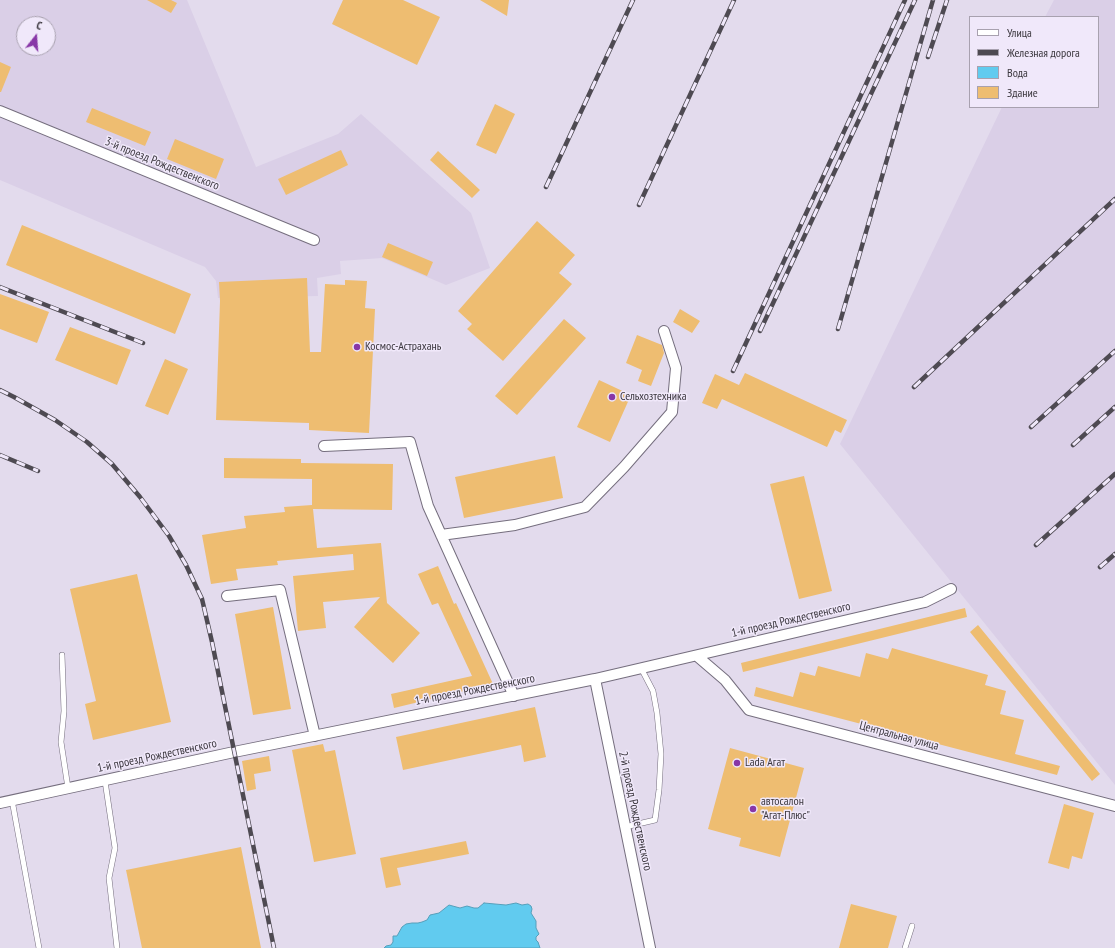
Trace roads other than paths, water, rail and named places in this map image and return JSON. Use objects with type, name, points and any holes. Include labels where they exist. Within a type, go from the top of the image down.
[{"type":"street","name":"3-й проезд Рождественского","points":[[0,111],[314,240]]},
{"type":"street","points":[[441,535],[515,525],[586,507],[624,467],[672,412],[676,368],[664,331]]},
{"type":"street","points":[[324,446],[410,442],[428,506],[514,696]]},
{"type":"street","name":"1-й проезд Рождественского","points":[[0,803],[314,736],[595,679],[697,656],[925,602],[951,588]]},
{"type":"street","points":[[227,596],[280,590],[314,736]]},
{"type":"street","name":"Центральная улица","points":[[697,656],[725,680],[750,710],[1115,806]]},
{"type":"street","name":"2-й проезд Рождественского","points":[[595,679],[650,948]]},
{"type":"lane","points":[[62,655],[64,711],[61,742],[68,788]]},
{"type":"lane","points":[[625,827],[655,820],[659,790],[661,754],[653,691],[641,668]]},
{"type":"lane","points":[[105,781],[115,848],[109,878],[117,948]]},
{"type":"lane","points":[[12,800],[39,948]]},
{"type":"lane","points":[[905,948],[912,926]]},
{"type":"water","points":[[484,903],[506,905],[516,903],[522,905],[528,904],[531,906],[531,913],[536,921],[536,928],[539,934],[536,937],[536,940],[540,948],[384,948],[391,945],[393,942],[393,936],[397,936],[402,927],[406,924],[418,923],[427,920],[430,915],[439,913],[449,905],[460,908],[467,906],[478,908]]},
{"type":"railway","points":[[546,187],[633,0]]},
{"type":"railway","points":[[639,205],[734,0]]},
{"type":"railway","points":[[733,371],[905,0]]},
{"type":"railway","points":[[760,331],[915,0]]},
{"type":"railway","points":[[838,329],[933,0]]},
{"type":"railway","points":[[928,57],[947,0]]},
{"type":"railway","points":[[914,387],[1115,199]]},
{"type":"railway","points":[[0,287],[143,343]]},
{"type":"railway","points":[[1031,427],[1115,351]]},
{"type":"railway","points":[[0,390],[55,420],[87,442],[112,464],[140,497],[169,536],[186,565],[202,599],[212,642],[274,948]]},
{"type":"railway","points":[[1073,445],[1115,407]]},
{"type":"railway","points":[[0,455],[38,471]]},
{"type":"railway","points":[[1036,545],[1115,474]]},
{"type":"railway","points":[[1100,567],[1115,554]]},
{"type":"place","name":"Космос-Астрахань","points":[[357,347]]},
{"type":"place","name":"Сельхозтехника","points":[[612,397]]},
{"type":"place","name":"Lada Агат","points":[[737,763]]},
{"type":"place","name":"автосалон \"Агат-Плюс\"","points":[[753,809]]}]
